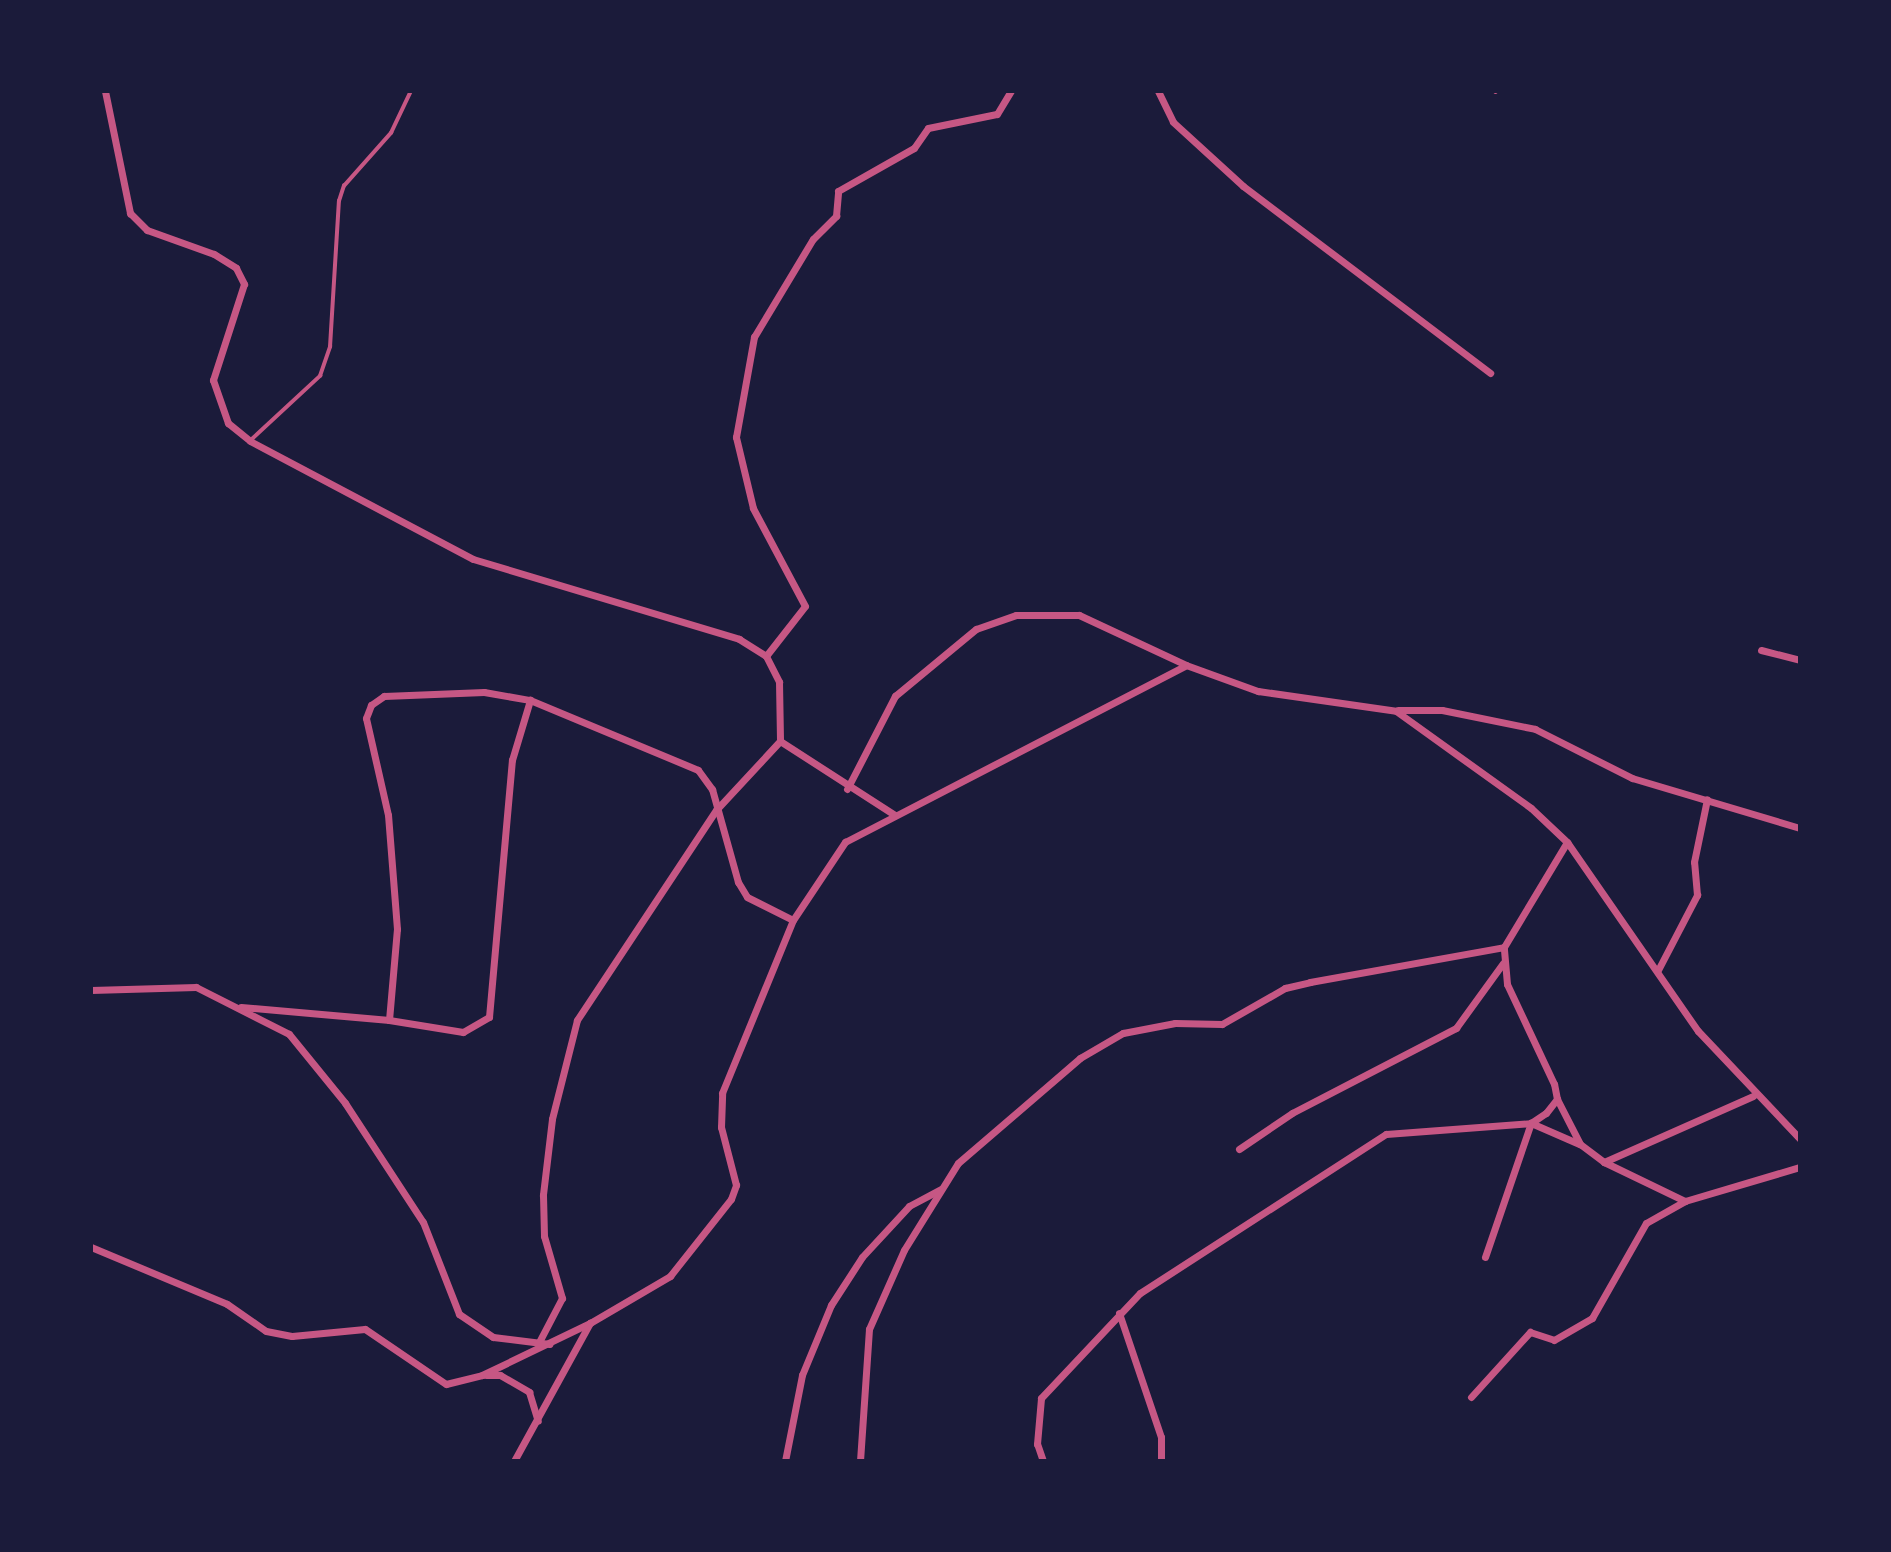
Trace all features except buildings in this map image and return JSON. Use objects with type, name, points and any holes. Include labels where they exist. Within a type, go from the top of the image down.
[{"type":"street","points":[[105,91],[130,213],[147,230],[214,254],[236,268],[244,284],[213,380],[228,423],[250,441],[473,559],[612,596],[739,639],[766,656],[784,706],[780,741],[716,810],[610,966],[568,1046],[543,1195],[544,1236],[562,1298],[539,1342]]},
{"type":"street","points":[[766,656],[805,606],[753,508],[736,437],[754,337],[813,239],[836,216],[838,191],[914,148],[928,128],[997,114],[1012,91]]},
{"type":"street","points":[[1158,91],[1173,122],[1243,186],[1490,373]]},
{"type":"street","points":[[847,789],[895,696],[976,629],[1016,615],[1079,615],[1186,665],[1258,691],[1396,710],[1442,710],[1535,730],[1632,778],[1800,828]]},
{"type":"street","points":[[1761,650],[1800,660]]},
{"type":"street","points":[[91,1247],[227,1304],[266,1331],[292,1336],[365,1329],[432,1379],[457,1383],[482,1375],[590,1323],[670,1276],[731,1199],[736,1185],[721,1127],[722,1093],[793,920],[845,842],[1186,665]]},
{"type":"street","points":[[389,1020],[397,929],[388,815],[366,718],[371,705],[384,696],[484,692],[530,699],[698,770],[716,810],[747,897],[793,920]]},
{"type":"street","points":[[241,1007],[389,1020],[463,1032],[489,1017],[512,760],[530,699]]},
{"type":"street","points":[[1396,710],[1531,808],[1567,842],[1698,1031],[1753,1096],[1800,1139]]},
{"type":"street","points":[[780,741],[847,789],[895,815]]},
{"type":"street","points":[[1658,970],[1697,895],[1694,862],[1707,799]]},
{"type":"street","points":[[1567,842],[1504,947],[1503,963],[1557,1098],[1580,1144]]},
{"type":"street","points":[[860,1461],[869,1329],[904,1250],[958,1163],[1028,1101],[1123,1033],[1175,1023],[1222,1024],[1285,988],[1504,947]]},
{"type":"street","points":[[1239,1149],[1292,1113],[1456,1028],[1503,963]]},
{"type":"street","points":[[91,989],[196,987],[241,1007],[289,1034],[345,1103],[423,1222],[458,1314],[493,1337],[550,1344]]},
{"type":"street","points":[[1604,1162],[1753,1096]]},
{"type":"street","points":[[1485,1257],[1531,1123],[1557,1098]]},
{"type":"street","points":[[1043,1461],[1037,1444],[1041,1398],[1119,1313],[1345,1156],[1386,1134],[1531,1123],[1580,1144],[1604,1162],[1685,1201]]},
{"type":"street","points":[[1471,1396],[1530,1332],[1554,1340],[1592,1318],[1646,1223],[1685,1201],[1800,1167]]},
{"type":"street","points":[[785,1461],[802,1375],[831,1305],[862,1257],[909,1206],[942,1189]]},
{"type":"street","points":[[1119,1313],[1161,1437],[1161,1461]]},
{"type":"street","points":[[514,1461],[590,1323]]},
{"type":"street","points":[[482,1375],[500,1375],[529,1392],[538,1421]]},
{"type":"lane","points":[[250,441],[320,376],[330,347],[339,201],[344,186],[391,133],[411,91]]}]
